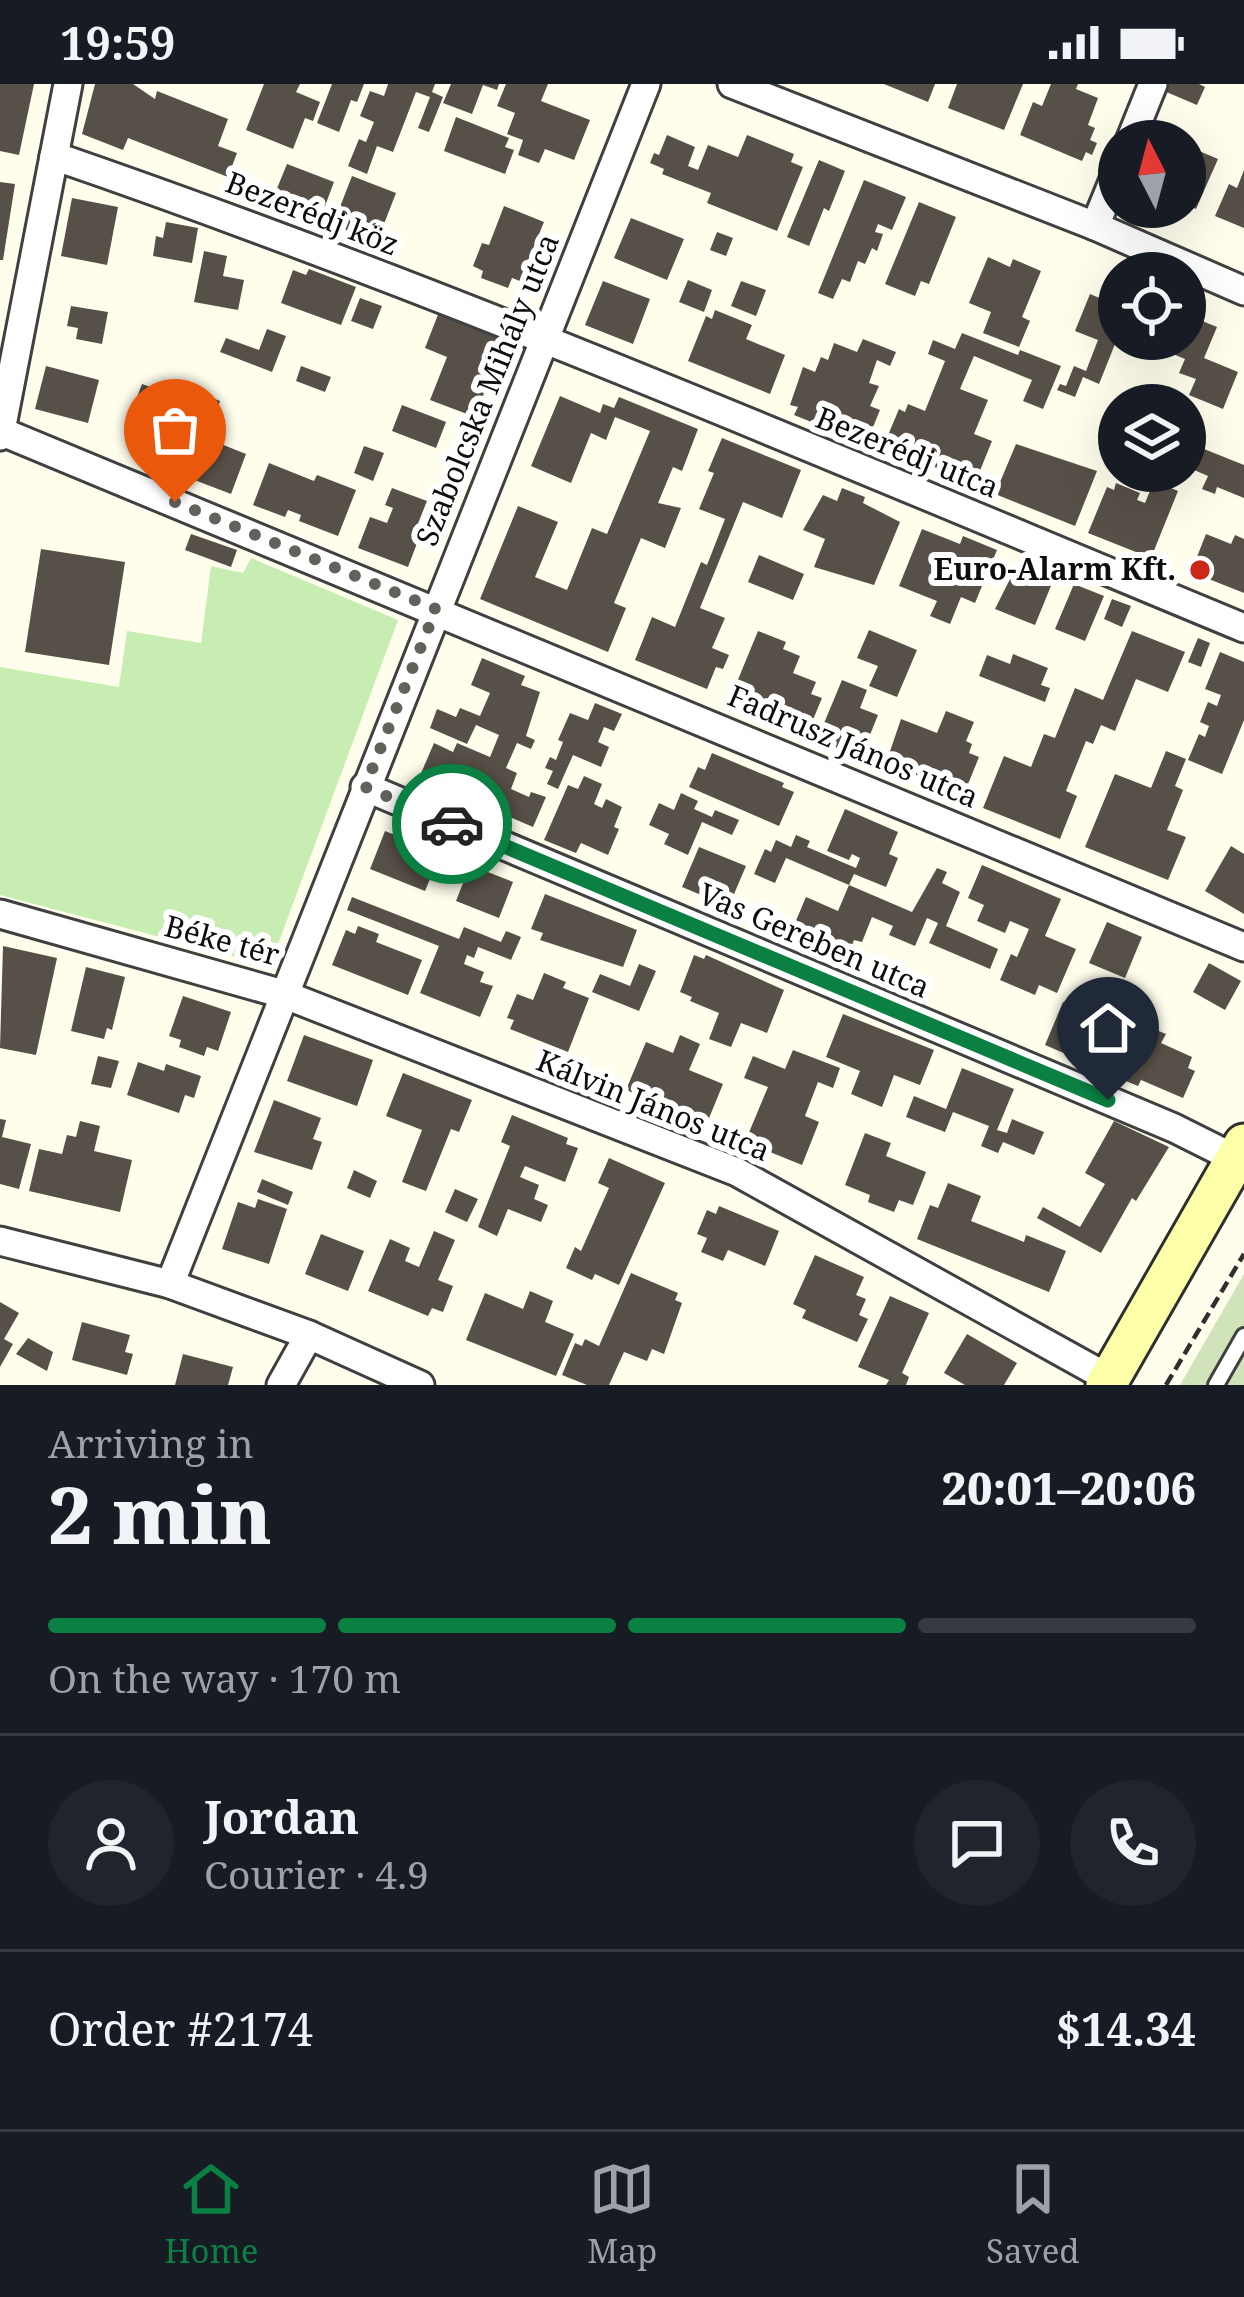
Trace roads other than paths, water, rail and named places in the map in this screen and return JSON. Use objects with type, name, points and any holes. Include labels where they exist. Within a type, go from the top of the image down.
[{"type":"main road","points":[[1108,1382],[1240,1152]]},
{"type":"street","points":[[68,84],[0,433],[436,609]]},
{"type":"street","name":"Szabolcska Mihály utca","points":[[365,787],[646,84]]},
{"type":"street","points":[[732,84],[1095,226],[1244,291]]},
{"type":"street","points":[[1138,120],[1153,84]]},
{"type":"street","name":"Bezerédj köz","points":[[54,156],[223,214],[544,339]]},
{"type":"street","points":[[1095,226],[1098,219]]},
{"type":"street","name":"Bezerédj utca","points":[[544,339],[1244,628]]},
{"type":"street","name":"Fadrusz János utca","points":[[436,609],[1244,946]]},
{"type":"street","name":"Béke tér","points":[[0,914],[283,994],[365,787]]},
{"type":"street","name":"Vas Gereben utca","points":[[365,787],[1240,1152]]},
{"type":"street","points":[[170,1284],[283,994]]},
{"type":"street","name":"Kálvin János utca","points":[[283,994],[737,1172],[1108,1382]]},
{"type":"street","points":[[0,1241],[170,1284],[309,1335],[420,1385]]},
{"type":"street","points":[[281,1385],[309,1335]]},
{"type":"lane","points":[[1216,1385],[1244,1336]]},
{"type":"place","name":"Euro-Alarm Kft.","points":[[1200,570]]}]
